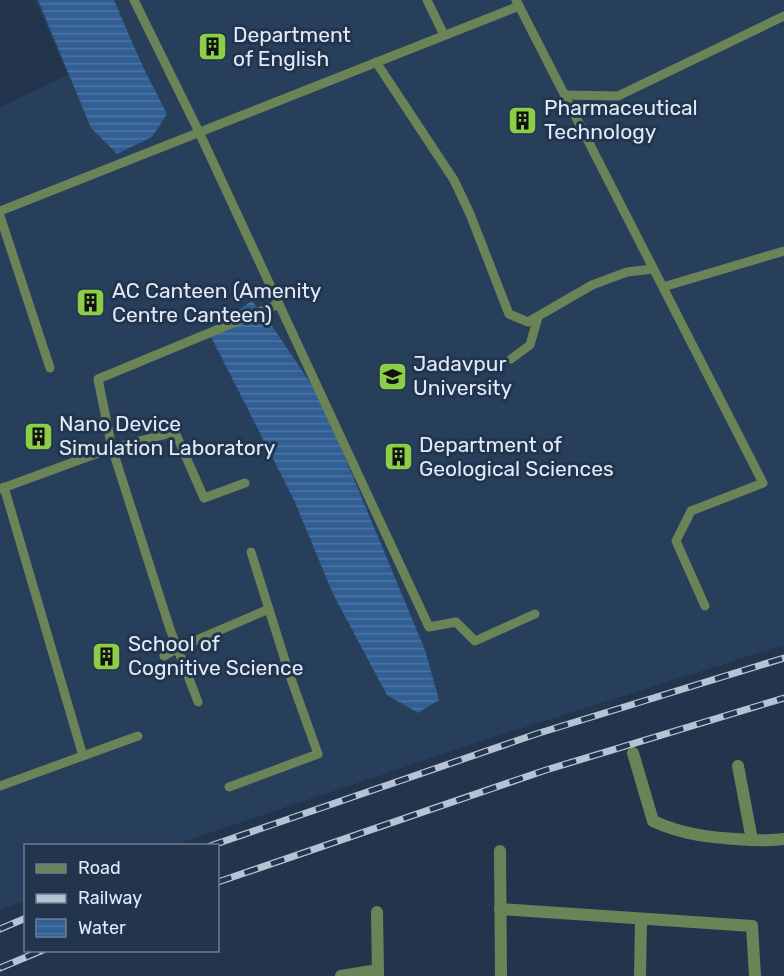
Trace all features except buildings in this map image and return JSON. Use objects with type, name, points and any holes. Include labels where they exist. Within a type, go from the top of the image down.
[{"type":"street","points":[[633,753],[653,821],[667,828],[722,839],[771,842],[784,839]]},
{"type":"street","points":[[738,766],[752,840]]},
{"type":"street","points":[[500,851],[501,976]]},
{"type":"street","points":[[500,909],[752,926],[755,976]]},
{"type":"street","points":[[341,976],[378,973],[377,912]]},
{"type":"street","points":[[640,976],[641,920]]},
{"type":"lane","points":[[134,0],[199,132],[429,627],[456,622],[475,641],[535,614]]},
{"type":"lane","points":[[427,0],[444,35]]},
{"type":"lane","points":[[0,211],[444,35],[518,3],[763,483],[691,512],[676,542],[705,606]]},
{"type":"lane","points":[[565,95],[618,96],[784,16]]},
{"type":"lane","points":[[376,62],[454,180],[470,214],[509,314],[528,322],[592,285],[614,276],[653,268]]},
{"type":"lane","points":[[0,216],[50,368]]},
{"type":"lane","points":[[663,287],[784,250]]},
{"type":"lane","points":[[198,702],[177,648],[112,448],[98,380],[279,304]]},
{"type":"lane","points":[[512,359],[530,345],[538,316]]},
{"type":"lane","points":[[83,756],[2,488],[112,448],[175,432],[204,498],[245,483]]},
{"type":"lane","points":[[229,787],[318,754],[289,673],[251,552]]},
{"type":"lane","points":[[164,656],[177,648],[269,609]]},
{"type":"lane","points":[[0,786],[138,736]]},
{"type":"shaded area","name":"Jadavpur University","points":[[35,0],[784,0],[784,645],[497,736],[176,844],[24,844],[24,900],[0,910],[0,107],[68,75]]},
{"type":"water","points":[[38,0],[114,0],[142,65],[167,114],[152,137],[117,154],[91,128]]},
{"type":"water","points":[[252,301],[270,323],[320,397],[425,650],[439,700],[418,713],[387,695],[333,594],[294,500],[208,331]]},
{"type":"railway","points":[[216,844],[536,734],[784,658]]},
{"type":"railway","points":[[219,882],[546,770],[784,698]]},
{"type":"railway","points":[[0,929],[24,919]]},
{"type":"railway","points":[[0,968],[38,952]]},
{"type":"place","name":"Department of English","points":[[212,47]]},
{"type":"place","name":"Pharmaceutical Technology","points":[[523,120]]},
{"type":"place","name":"AC Canteen (Amenity Centre Canteen)","points":[[91,303]]},
{"type":"place","name":"Jadavpur University","points":[[392,376]]},
{"type":"place","name":"Nano Device Simulation Laboratory","points":[[38,436]]},
{"type":"place","name":"Department of Geological Sciences","points":[[398,457]]},
{"type":"place","name":"School of Cognitive Science","points":[[107,656]]}]
